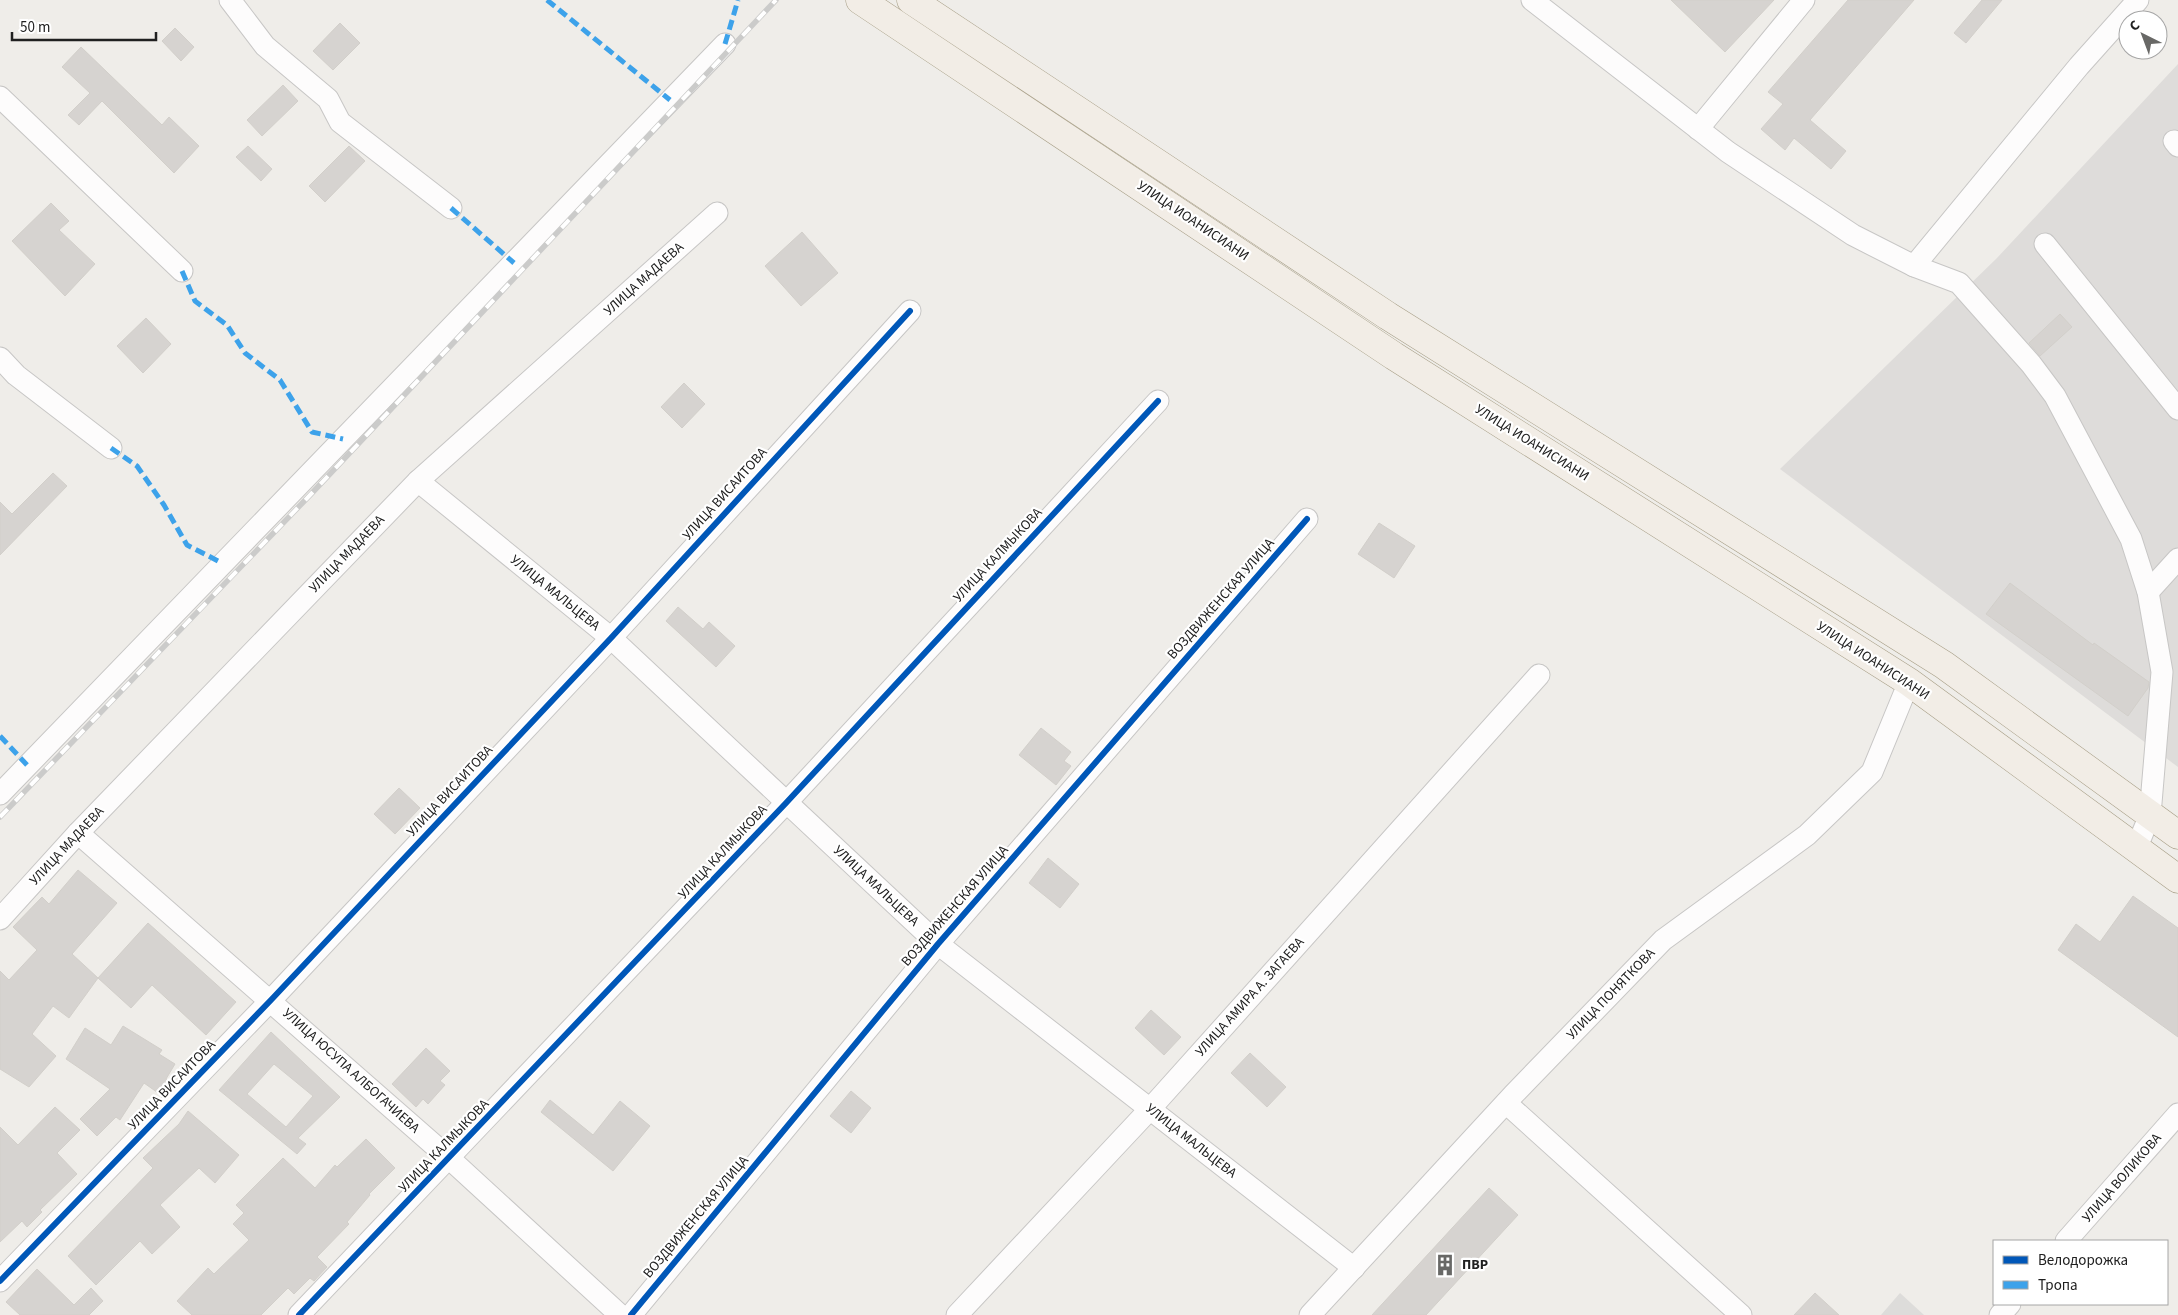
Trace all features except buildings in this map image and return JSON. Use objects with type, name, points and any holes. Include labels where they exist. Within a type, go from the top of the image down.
[{"type":"main road","name":"УЛИЦА ИОАНИСИАНИ","points":[[911,0],[1388,316],[1944,665],[2178,835]]},
{"type":"main road","name":"УЛИЦА ИОАНИСИАНИ","points":[[871,7],[1394,356],[1909,682],[2178,879]]},
{"type":"main road","points":[[1906,641],[1909,682],[1944,665]]},
{"type":"street","points":[[230,0],[265,46],[328,99],[340,122],[451,208]]},
{"type":"street","points":[[1532,0],[1728,152],[1853,236],[1914,266],[1959,283],[2031,364],[2056,396],[2132,539],[2148,592],[2162,672],[2150,815],[2136,849]]},
{"type":"street","points":[[1698,129],[1804,0]]},
{"type":"street","points":[[1914,266],[2079,66],[2138,0]]},
{"type":"street","points":[[0,794],[725,44]]},
{"type":"street","points":[[0,97],[182,271]]},
{"type":"street","name":"УЛИЦА МАДАЕВА","points":[[0,919],[78,833],[418,481],[717,213]]},
{"type":"street","points":[[2044,244],[2178,409]]},
{"type":"street","name":"УЛИЦА ВИСАИТОВА","points":[[0,1281],[271,1000],[611,638],[910,311]]},
{"type":"street","points":[[0,358],[16,375],[111,448]]},
{"type":"street","name":"УЛИЦА КАЛМЫКОВА","points":[[299,1315],[450,1159],[786,803],[1158,401]]},
{"type":"street","name":"УЛИЦА МАЛЬЦЕВА","points":[[418,481],[611,638],[938,944],[1354,1268]]},
{"type":"street","name":"ВОЗДВИЖЕНСКАЯ УЛИЦА","points":[[631,1315],[938,944],[1307,519]]},
{"type":"street","points":[[2148,592],[2178,559]]},
{"type":"street","name":"УЛИЦА АМИРА А. ЗАГАЕВА","points":[[957,1315],[1150,1109],[1539,676]]},
{"type":"street","name":"УЛИЦА ПОНЯТКОВА","points":[[1310,1315],[1506,1103],[1663,940],[1807,835],[1872,772],[1909,682]]},
{"type":"street","name":"УЛИЦА ЮСУПА АЛБОГАЧИЕВА","points":[[78,833],[271,1000],[450,1159],[620,1315]]},
{"type":"street","points":[[1506,1103],[1741,1315]]},
{"type":"street","name":"УЛИЦА ВОЛИКОВА","points":[[2067,1240],[2178,1114]]},
{"type":"street","points":[[2000,1315],[2009,1305]]},
{"type":"shaded area","points":[[2178,64],[2178,767],[1780,469],[1997,258]]},
{"type":"shaded area","points":[[1900,1293],[1924,1315],[1881,1315]]},
{"type":"railway","points":[[0,817],[312,493],[776,0]]},
{"type":"marked path","points":[[547,0],[670,100]]},
{"type":"marked path","points":[[725,44],[738,0]]},
{"type":"marked path","points":[[451,208],[514,263]]},
{"type":"marked path","points":[[182,271],[195,301],[227,325],[245,353],[280,380],[312,432],[343,439]]},
{"type":"marked path","points":[[111,448],[137,466],[164,505],[187,545],[222,563]]},
{"type":"marked path","points":[[0,736],[27,765]]},
{"type":"cycle path","points":[[0,1281],[271,1000],[611,638],[910,311]]},
{"type":"cycle path","points":[[299,1315],[786,803],[1158,401]]},
{"type":"cycle path","points":[[631,1315],[938,944],[1307,519]]},
{"type":"place","name":"ПВР","points":[[1445,1265]]}]
